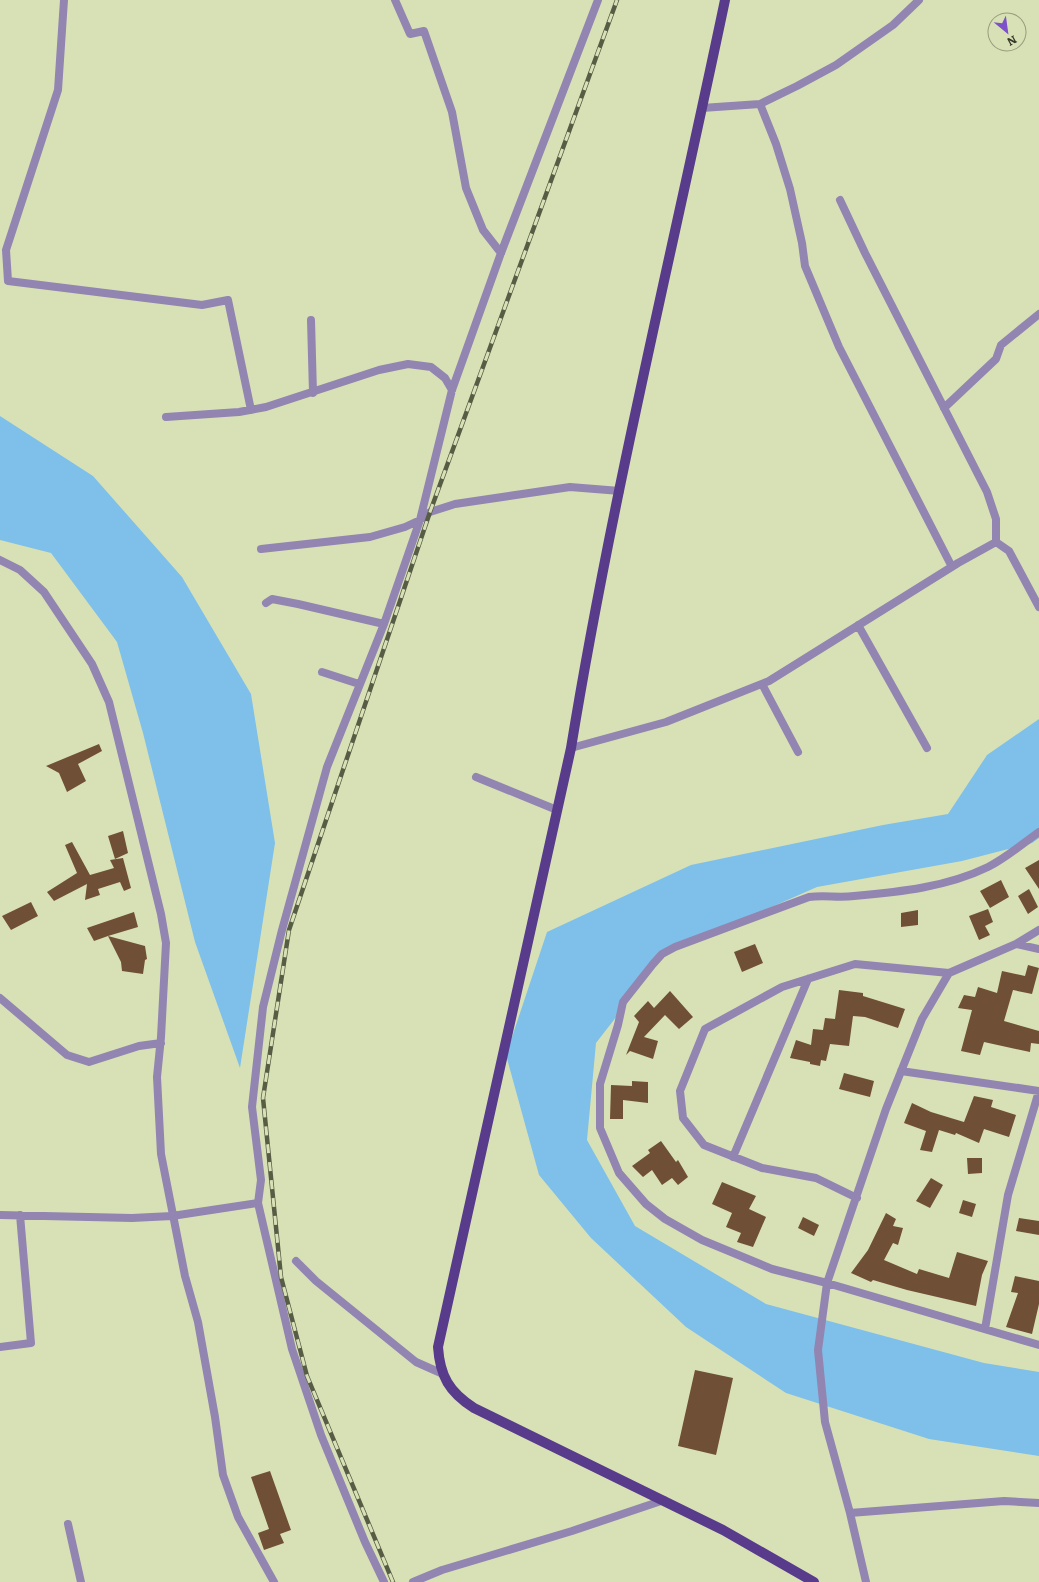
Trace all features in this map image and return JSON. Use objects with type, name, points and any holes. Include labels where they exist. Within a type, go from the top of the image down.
[{"type":"main road","points":[[725,0],[620,491],[584,671],[571,748],[438,1346],[439,1361],[443,1374],[459,1398],[474,1408],[723,1530],[814,1582]]},
{"type":"street","points":[[64,0],[58,90],[3,250],[8,281],[202,304],[228,300],[251,410]]},
{"type":"street","points":[[395,0],[410,34],[424,31],[452,112],[466,188],[483,230],[501,253]]},
{"type":"street","points":[[384,1582],[365,1542],[321,1435],[292,1350],[258,1203],[261,1180],[252,1106],[263,1007],[282,930],[327,766],[384,624],[420,520],[452,390],[501,253],[598,0]]},
{"type":"street","points":[[702,108],[760,104],[836,65],[893,25],[919,0]]},
{"type":"street","points":[[760,104],[776,144],[790,189],[802,243],[805,266],[839,347],[952,567]]},
{"type":"street","points":[[840,200],[987,492],[996,519],[996,542]]},
{"type":"street","points":[[944,408],[996,359],[1001,345],[1039,314]]},
{"type":"street","points":[[311,320],[313,393]]},
{"type":"street","points":[[166,417],[251,410],[313,393],[379,370],[408,364],[431,367],[445,378],[452,390]]},
{"type":"street","points":[[261,549],[370,537],[405,527],[420,520],[430,512],[455,504],[570,486],[620,491]]},
{"type":"street","points":[[571,748],[666,722],[762,684],[952,567],[996,542]]},
{"type":"street","points":[[996,542],[1009,551],[1039,606]]},
{"type":"street","points":[[0,560],[20,570],[44,592],[92,664],[109,702],[161,914],[166,943],[161,1043],[157,1077],[161,1154],[172,1216],[185,1276],[198,1322],[224,1475],[238,1517],[274,1582]]},
{"type":"street","points":[[266,603],[272,599],[384,624]]},
{"type":"street","points":[[858,625],[927,748]]},
{"type":"street","points":[[322,672],[359,684]]},
{"type":"street","points":[[762,684],[798,752]]},
{"type":"street","points":[[476,777],[557,810]]},
{"type":"street","points":[[1039,832],[989,866],[957,880],[909,890],[852,896],[826,895],[809,897],[693,939],[662,954],[623,1002],[618,1025],[600,1084],[600,1128],[619,1173],[646,1204],[665,1219],[702,1240],[772,1269],[827,1283],[1039,1345]]},
{"type":"street","points":[[857,1198],[816,1178],[762,1168],[704,1145],[683,1118],[680,1091],[705,1029],[782,987],[855,964],[949,973],[1016,944],[1039,930]]},
{"type":"street","points":[[1016,944],[1039,949]]},
{"type":"street","points":[[866,1582],[850,1513],[824,1414],[818,1350],[827,1283],[886,1109],[922,1019],[949,973]]},
{"type":"street","points":[[733,1157],[808,979]]},
{"type":"street","points":[[0,998],[67,1055],[89,1062],[110,1057],[139,1046],[161,1043]]},
{"type":"street","points":[[901,1071],[1039,1091],[1008,1195],[985,1329]]},
{"type":"street","points":[[0,1215],[132,1218],[172,1216],[258,1203]]},
{"type":"street","points":[[0,1347],[31,1343],[20,1215]]},
{"type":"street","points":[[296,1261],[316,1280],[416,1362],[443,1374]]},
{"type":"street","points":[[413,1582],[442,1570],[558,1536],[664,1500]]},
{"type":"street","points":[[850,1513],[1004,1501],[1039,1503]]},
{"type":"street","points":[[68,1524],[81,1582]]},
{"type":"water","points":[[0,416],[93,476],[182,577],[251,694],[275,843],[240,1068],[195,942],[143,733],[117,642],[51,553],[0,540]]},
{"type":"water","points":[[1039,719],[1039,838],[1032,843],[962,861],[817,887],[665,954],[596,1043],[587,1140],[635,1226],[766,1304],[984,1363],[1039,1372],[1039,1456],[929,1439],[786,1393],[686,1327],[591,1238],[539,1175],[506,1055],[547,932],[691,865],[883,825],[948,814],[987,755]]},
{"type":"building","points":[[99,744],[102,751],[78,764],[86,781],[67,792],[59,773],[46,766]]},
{"type":"building","points":[[123,831],[128,853],[115,859],[108,836]]},
{"type":"building","points":[[72,842],[90,875],[114,868],[110,860],[123,858],[131,888],[124,891],[120,882],[98,889],[100,895],[85,900],[87,884],[54,901],[47,892],[77,873],[65,845]]},
{"type":"building","points":[[1039,860],[1039,889],[1025,868]]},
{"type":"building","points":[[1001,880],[1009,897],[990,908],[980,891]]},
{"type":"building","points":[[1029,889],[1038,907],[1028,914],[1018,896]]},
{"type":"building","points":[[31,902],[38,916],[11,930],[2,916]]},
{"type":"building","points":[[988,909],[993,922],[985,926],[990,935],[979,940],[969,916]]},
{"type":"building","points":[[918,910],[918,925],[901,927],[901,913]]},
{"type":"building","points":[[134,912],[138,927],[94,941],[87,928]]},
{"type":"building","points":[[108,936],[145,946],[147,959],[145,960],[143,974],[122,971],[121,962]]},
{"type":"building","points":[[755,944],[763,963],[742,972],[734,952]]},
{"type":"building","points":[[1028,965],[1039,968],[1032,994],[1013,990],[1004,1021],[1039,1031],[1039,1044],[1031,1043],[1030,1052],[984,1042],[980,1055],[961,1051],[972,1010],[958,1008],[964,995],[975,997],[978,987],[997,993],[1002,971],[1025,976]]},
{"type":"building","points":[[839,990],[863,993],[863,996],[905,1009],[898,1028],[865,1017],[853,1016],[849,1046],[830,1044],[826,1061],[821,1060],[820,1066],[810,1064],[810,1062],[790,1058],[796,1040],[811,1045],[813,1029],[823,1030],[825,1018],[835,1019]]},
{"type":"building","points":[[670,991],[693,1017],[679,1029],[665,1015],[644,1037],[658,1041],[653,1059],[630,1051],[626,1055],[639,1022],[634,1016],[648,1001],[654,1008]]},
{"type":"building","points":[[844,1073],[874,1081],[870,1097],[839,1089]]},
{"type":"building","points":[[632,1081],[648,1082],[648,1103],[623,1100],[623,1119],[610,1119],[611,1085],[632,1086]]},
{"type":"building","points":[[974,1096],[993,1100],[991,1107],[1016,1115],[1009,1137],[984,1129],[979,1143],[956,1133],[955,1135],[939,1130],[932,1152],[920,1150],[926,1131],[904,1123],[912,1103],[931,1112],[964,1122]]},
{"type":"building","points":[[661,1141],[676,1162],[678,1160],[688,1177],[678,1185],[672,1178],[662,1185],[652,1170],[643,1177],[632,1166],[650,1153],[648,1150]]},
{"type":"building","points":[[967,1158],[982,1158],[982,1173],[968,1174]]},
{"type":"building","points":[[931,1178],[943,1185],[930,1208],[916,1201]]},
{"type":"building","points":[[722,1182],[756,1196],[749,1209],[766,1217],[753,1247],[737,1242],[741,1233],[726,1227],[732,1213],[712,1204]]},
{"type":"building","points":[[963,1200],[976,1204],[972,1217],[959,1213]]},
{"type":"building","points":[[886,1213],[896,1219],[893,1226],[903,1228],[898,1245],[893,1243],[884,1260],[917,1274],[919,1269],[949,1278],[957,1252],[988,1261],[982,1275],[976,1306],[907,1290],[873,1280],[871,1282],[851,1273],[868,1250]]},
{"type":"building","points":[[803,1217],[819,1225],[814,1236],[798,1228]]},
{"type":"building","points":[[1019,1218],[1039,1221],[1039,1235],[1016,1231]]},
{"type":"building","points":[[1015,1276],[1039,1281],[1039,1304],[1032,1334],[1006,1327],[1018,1293],[1011,1292]]},
{"type":"building","points":[[695,1370],[733,1378],[716,1455],[678,1446]]},
{"type":"building","points":[[270,1471],[291,1530],[280,1534],[284,1543],[264,1550],[258,1533],[269,1529],[251,1477]]},
{"type":"railway","points":[[393,1582],[307,1376],[281,1277],[263,1098],[289,930],[430,512],[617,0]]}]
